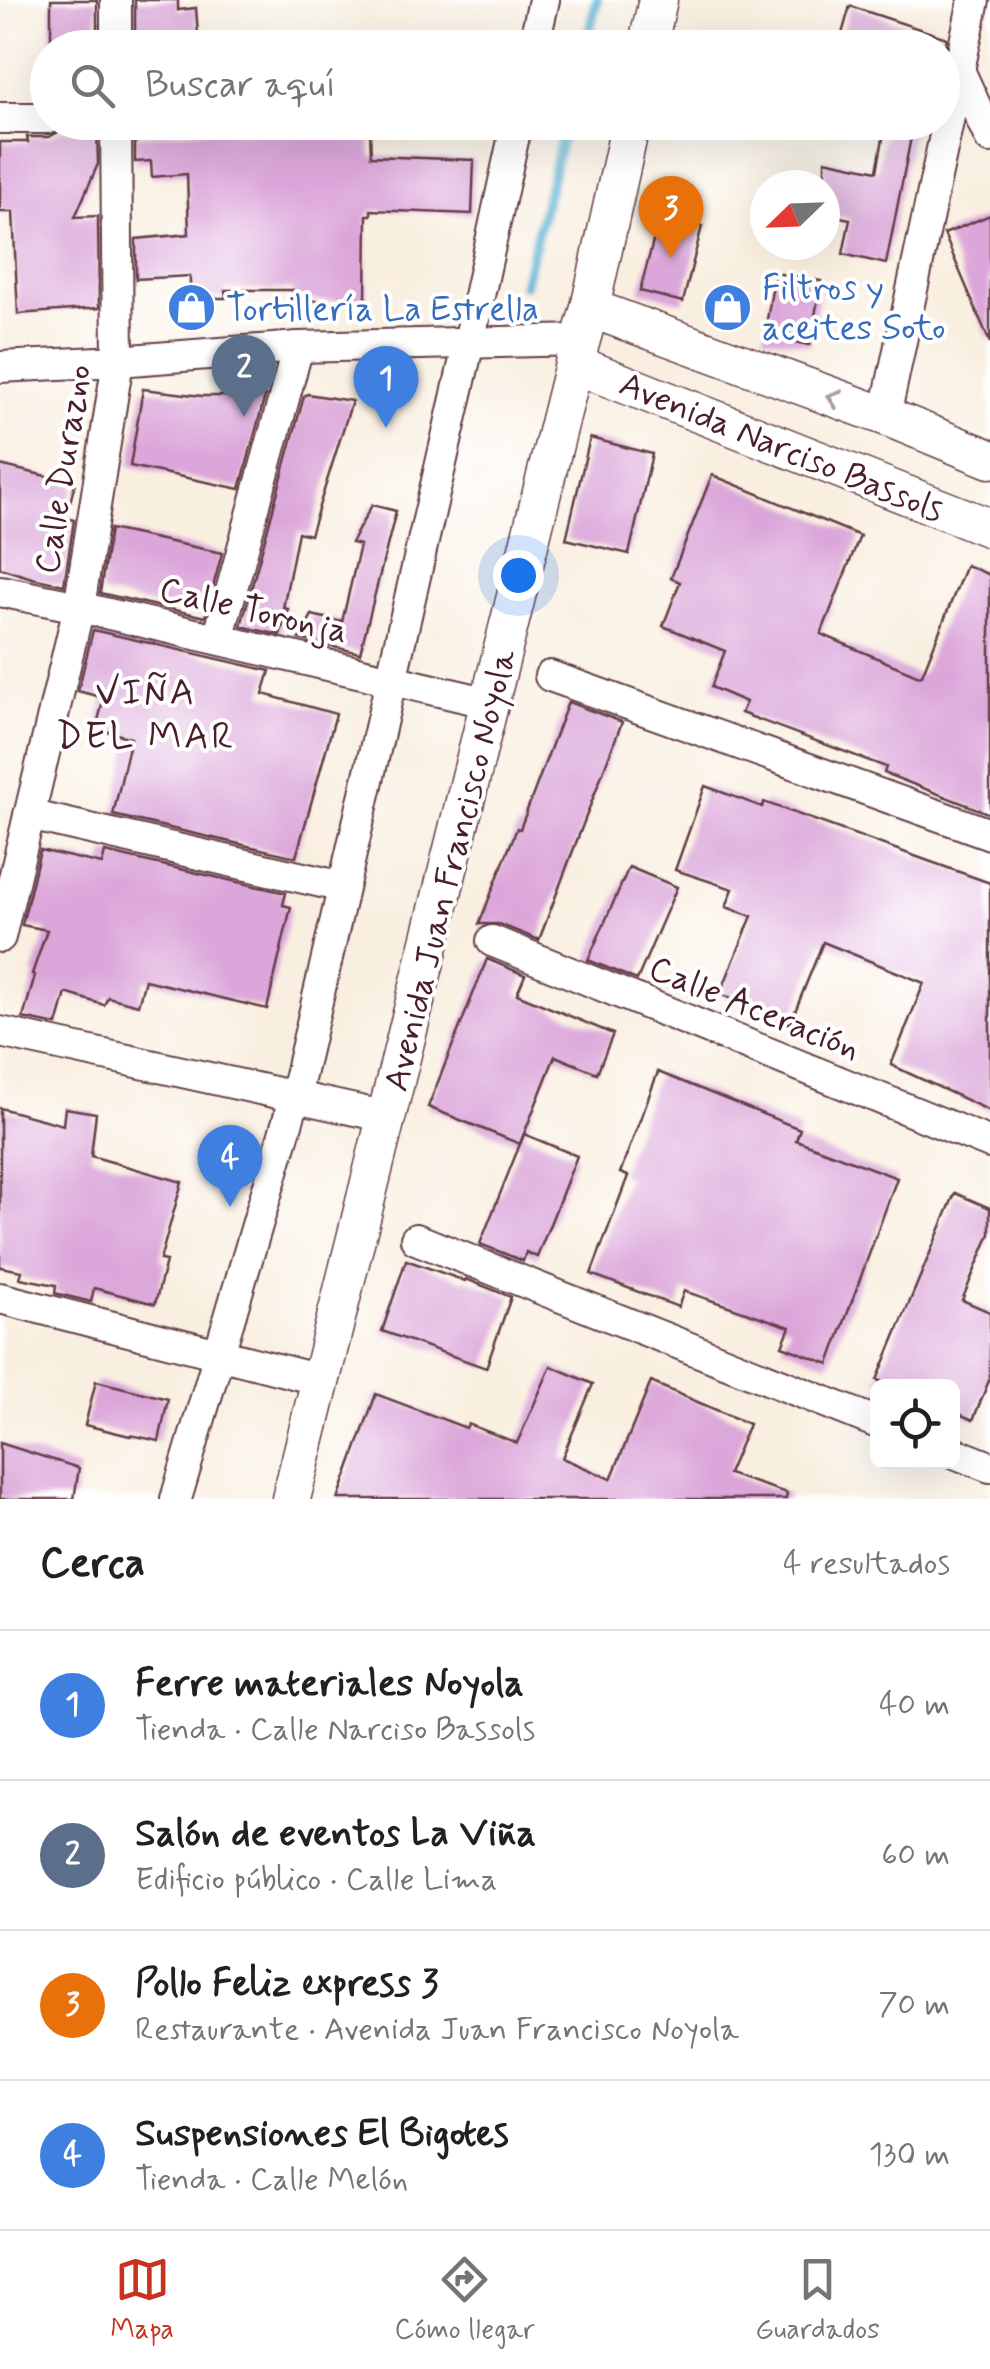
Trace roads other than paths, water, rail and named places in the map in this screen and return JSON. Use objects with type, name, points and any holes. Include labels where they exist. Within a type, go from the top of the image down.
[{"type":"street","points":[[116,0],[116,30]]},
{"type":"street","points":[[538,30],[544,0]]},
{"type":"street","points":[[652,30],[658,0]]},
{"type":"street","points":[[960,65],[974,0]]},
{"type":"street","points":[[960,72],[990,138]]},
{"type":"street","points":[[0,118],[30,118]]},
{"type":"street","name":"Calle Durazno","points":[[0,937],[79,607],[118,361],[116,140]]},
{"type":"street","points":[[176,1499],[295,1097],[513,140]]},
{"type":"street","name":"Avenida Juan Francisco Noyola","points":[[291,1499],[627,140]]},
{"type":"street","points":[[885,416],[944,140]]},
{"type":"street","points":[[0,367],[298,347],[581,337]]},
{"type":"street","name":"Avenida Narciso Bassols","points":[[581,337],[885,416],[990,459]]},
{"type":"street","name":"Avenida Narciso Bassols","points":[[581,337],[990,528]]},
{"type":"street","points":[[218,639],[298,347]]},
{"type":"street","name":"Calle Toronja","points":[[0,591],[490,703]]},
{"type":"street","points":[[550,676],[990,834]]},
{"type":"street","points":[[29,816],[344,887]]},
{"type":"street","name":"Calle Aceración","points":[[492,941],[990,1143]]},
{"type":"street","points":[[0,1032],[388,1117]]},
{"type":"street","points":[[416,1240],[870,1419]]},
{"type":"street","points":[[0,1298],[320,1380]]},
{"type":"street","points":[[960,1455],[990,1467]]},
{"type":"waterway","points":[[590,30],[597,0]]},
{"type":"waterway","points":[[524,285],[561,140]]},
{"type":"place","name":"Pollo Feliz express 3","points":[[671,258]]},
{"type":"place","name":"Filtros y aceites Soto","points":[[727,307]]},
{"type":"place","name":"Tortillería La Estrella","points":[[191,308]]},
{"type":"place","name":"Salón de eventos La Viña","points":[[244,417]]},
{"type":"place","name":"Ferre materiales Noyola","points":[[386,428]]},
{"type":"place","name":"Suspensiones El Bigotes","points":[[230,1207]]},
{"type":"district","name":"VIÑA DEL MAR","points":[[146,713]]}]
